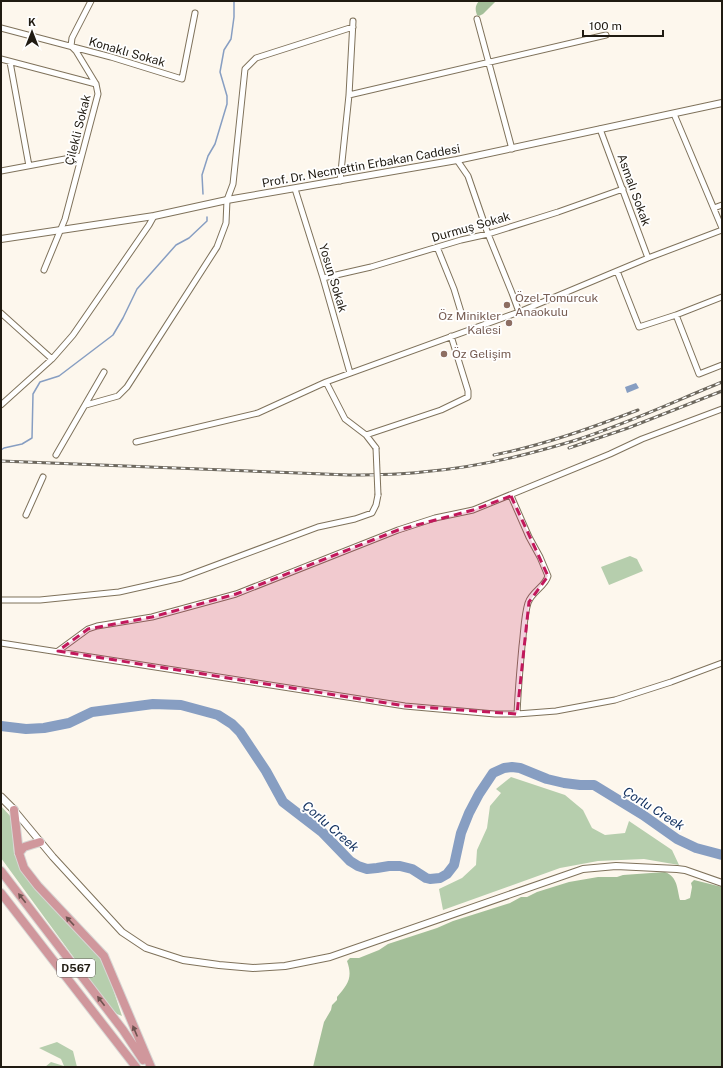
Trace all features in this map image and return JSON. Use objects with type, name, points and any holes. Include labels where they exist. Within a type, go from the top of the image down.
[{"type":"highway","points":[[14,810],[19,853],[24,868],[38,886],[104,956],[150,1067]]},
{"type":"highway","points":[[19,853],[24,847],[40,842]]},
{"type":"highway","name":"D567","points":[[1,871],[150,1067]]},
{"type":"highway","name":"D567","points":[[1,889],[13,907],[136,1067]]},
{"type":"highway","points":[[1,893],[13,907]]},
{"type":"main road","points":[[1,797],[14,810]]},
{"type":"street","points":[[71,46],[72,38],[91,1]]},
{"type":"street","name":"Konaklı Sokak","points":[[1,28],[71,46],[182,79],[195,13]]},
{"type":"street","points":[[477,19],[512,149]]},
{"type":"street","points":[[340,181],[349,95],[353,21]]},
{"type":"street","points":[[86,405],[118,396],[127,387],[217,247],[226,223],[227,200],[233,184],[245,69],[256,58],[353,27]]},
{"type":"street","points":[[349,95],[606,35]]},
{"type":"street","name":"Çilekli Sokak","points":[[44,270],[65,219],[98,94],[96,84],[76,51],[71,46]]},
{"type":"street","points":[[1,59],[96,84]]},
{"type":"street","points":[[10,62],[29,166]]},
{"type":"street","name":"Prof. Dr. Necmettin Erbakan Caddesi","points":[[1,239],[154,216],[227,200],[457,160],[722,103]]},
{"type":"street","points":[[136,442],[258,413],[326,382],[519,312],[722,229],[674,114]]},
{"type":"street","name":"Asmalı Sokak","points":[[600,129],[648,258]]},
{"type":"street","points":[[1,171],[81,156]]},
{"type":"street","points":[[457,160],[468,176],[488,234],[519,312]]},
{"type":"street","name":"Yosun Sokak","points":[[295,189],[323,278],[350,373]]},
{"type":"street","name":"Durmuş Sokak","points":[[323,278],[371,267],[437,247],[488,234],[558,212],[623,189]]},
{"type":"street","points":[[714,208],[722,205]]},
{"type":"street","points":[[1,405],[52,359],[73,335],[154,216]]},
{"type":"street","points":[[437,247],[454,289],[461,312]]},
{"type":"street","points":[[617,271],[639,327],[676,315],[722,297]]},
{"type":"street","points":[[1,313],[52,359]]},
{"type":"street","points":[[676,315],[699,374],[722,364]]},
{"type":"street","points":[[366,435],[441,410],[468,398],[468,391],[451,336]]},
{"type":"street","points":[[56,455],[104,372]]},
{"type":"street","points":[[1,600],[40,600],[119,592],[181,578],[318,527],[355,519],[372,513],[376,505],[378,495],[376,448],[366,435],[345,419],[326,382]]},
{"type":"street","points":[[58,651],[88,629],[97,626],[152,617],[236,594],[398,530],[434,518],[473,510],[510,496],[642,439],[722,409]]},
{"type":"street","points":[[26,514],[44,477]]},
{"type":"street","points":[[510,496],[529,537],[540,556],[548,576],[544,584],[533,593],[528,602],[524,625],[517,714]]},
{"type":"street","points":[[1,643],[404,706],[495,714],[556,711],[615,700],[671,682],[722,663]]},
{"type":"street","points":[[14,810],[53,857],[122,932],[146,948],[183,960],[218,965],[253,968],[284,966],[330,957],[583,870],[616,866],[677,869],[685,870],[722,883]]},
{"type":"highlighted area","points":[[511,496],[548,576],[529,602],[517,714],[405,706],[58,651],[88,629],[152,617],[236,594],[398,530],[473,510]]},
{"type":"green space","points":[[479,1],[496,1],[479,16],[477,15],[476,9]]},
{"type":"green space","points":[[630,556],[637,559],[643,571],[609,585],[601,567]]},
{"type":"green space","points":[[511,777],[565,795],[583,810],[592,828],[605,835],[625,833],[629,821],[672,850],[679,865],[644,859],[598,861],[560,868],[443,910],[439,889],[462,878],[476,865],[477,850],[487,828],[490,806],[501,793],[496,789]]},
{"type":"green space","points":[[1,806],[12,818],[14,854],[21,866],[98,954],[106,968],[122,1016],[117,1014],[110,1007],[1,858]]},
{"type":"green space","points":[[665,872],[675,880],[680,900],[690,898],[692,887],[691,883],[694,880],[722,887],[722,1067],[313,1067],[324,1022],[331,1010],[332,1005],[347,984],[350,972],[347,961],[350,958],[359,958],[379,950],[388,944],[510,903],[521,897],[527,897],[537,892],[569,882],[598,877],[617,877],[623,875]]},
{"type":"green space","points":[[57,1042],[73,1051],[77,1067],[45,1067],[51,1062],[64,1066],[61,1059],[39,1048]]},
{"type":"water","points":[[636,383],[639,388],[627,393],[625,387]]},
{"type":"waterway","points":[[203,194],[202,175],[208,156],[215,144],[227,104],[227,96],[220,72],[224,50],[231,39],[234,17],[234,1]]},
{"type":"waterway","points":[[1,450],[22,444],[32,438],[33,394],[40,382],[59,376],[113,335],[137,289],[176,245],[189,238],[207,221],[207,217]]},
{"type":"waterway","name":"Çorlu Creek","points":[[1,726],[26,729],[44,728],[69,723],[92,712],[153,704],[181,705],[218,715],[232,724],[240,732],[266,771],[283,802],[322,832],[350,861],[367,869],[400,866],[412,869],[430,879],[440,878],[447,874],[454,865],[461,833],[479,794],[493,773],[504,768],[512,767],[520,768],[547,779],[564,783],[594,785],[643,815],[677,839],[696,848],[722,855]]},
{"type":"railway","points":[[1,461],[349,475],[413,473],[460,468],[536,452],[592,435],[630,421],[722,382]]},
{"type":"railway","points":[[569,448],[628,428],[722,391]]},
{"type":"railway","points":[[494,455],[567,436],[638,410]]},
{"type":"place","name":"Özel Tomurcuk Anaokulu","points":[[507,305]]},
{"type":"place","name":"Öz Minikler Kalesi","points":[[509,323]]},
{"type":"place","name":"Öz Gelişim","points":[[444,354]]}]
